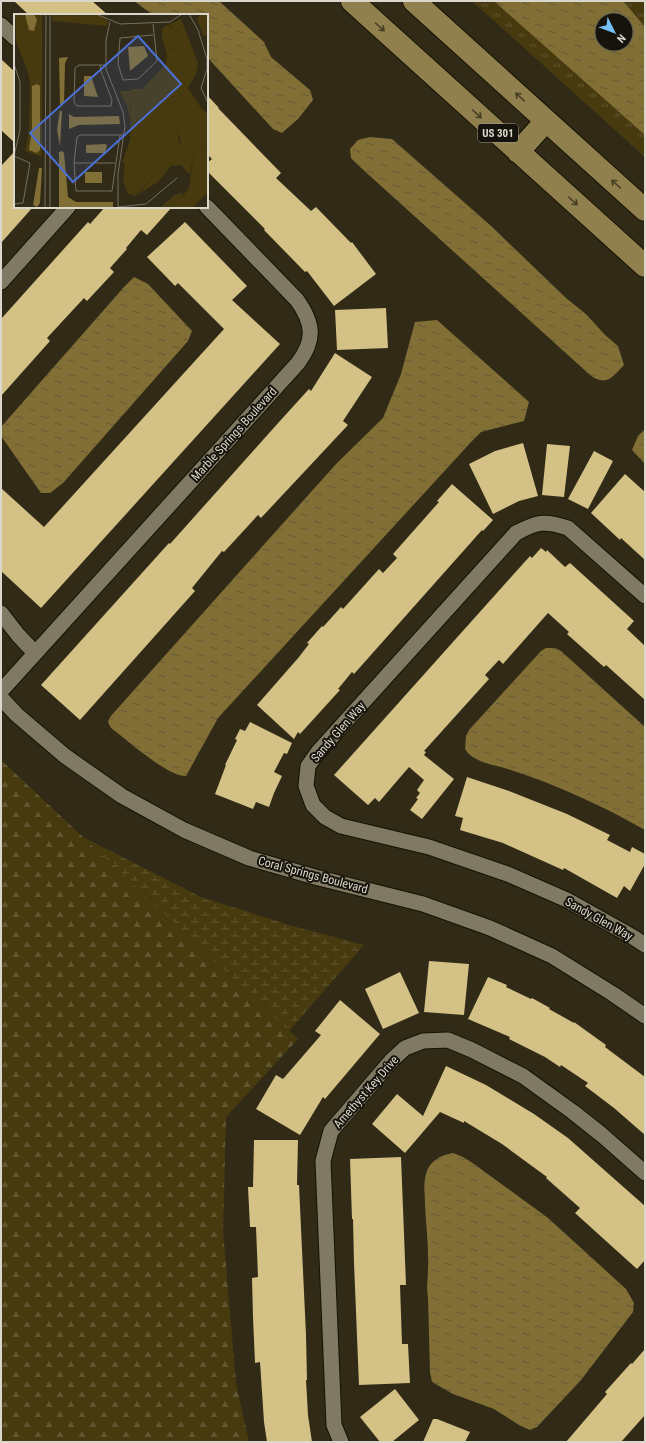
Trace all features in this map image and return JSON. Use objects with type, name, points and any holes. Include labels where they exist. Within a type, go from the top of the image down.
[{"type":"main road","name":"US 301","points":[[352,1],[645,266]]},
{"type":"main road","points":[[414,1],[645,210]]},
{"type":"main road","points":[[518,152],[546,121]]},
{"type":"street","points":[[1,25],[14,37]]},
{"type":"street","points":[[1,282],[67,208]]},
{"type":"street","name":"Marble Springs Boulevard","points":[[1,691],[298,364],[306,353],[310,343],[310,324],[306,312],[298,300],[207,208]]},
{"type":"street","name":"Sandy Glen Way","points":[[645,596],[568,528],[552,523],[533,524],[516,534],[318,752],[308,766],[306,786],[313,805],[325,817],[341,826],[429,847],[510,875],[566,900],[645,945]]},
{"type":"street","points":[[1,613],[18,635],[35,653]]},
{"type":"street","name":"Coral Springs Boulevard","points":[[1,698],[17,715],[65,756],[122,796],[184,830],[249,858],[315,877],[423,904],[490,928],[552,956],[644,1013]]},
{"type":"street","name":"Amethyst Key Drive","points":[[341,1442],[334,1425],[323,1160],[331,1131],[392,1060],[405,1048],[423,1041],[448,1040],[472,1050],[523,1076],[602,1135],[645,1173]]},
{"type":"green space","points":[[472,1],[645,1],[645,157]]},
{"type":"green space","points":[[1,760],[298,1039],[226,1117],[223,1231],[236,1383],[249,1442],[1,1442]]},
{"type":"green space","points":[[83,837],[201,897],[289,925],[364,945],[289,1031]]},
{"type":"water","points":[[134,1],[219,1],[264,42],[271,57],[310,90],[313,100],[298,119],[282,133],[273,129],[208,58],[208,14],[152,14]]},
{"type":"water","points":[[494,1],[623,1],[632,12],[594,12],[594,52],[634,52],[634,14],[645,27],[645,135]]},
{"type":"water","points":[[370,137],[392,139],[490,225],[566,298],[587,315],[605,335],[618,346],[624,365],[613,377],[601,380],[590,375],[359,166],[351,158],[350,149],[358,140]]},
{"type":"water","points":[[134,277],[148,284],[192,331],[188,341],[63,483],[50,493],[41,493],[1,436],[1,427]]},
{"type":"water","points":[[437,320],[529,402],[524,421],[481,432],[472,441],[218,718],[186,776],[178,775],[158,764],[111,728],[108,722],[110,717],[336,464],[383,418],[401,374],[415,322]]},
{"type":"water","points":[[645,429],[645,464],[632,450],[638,436]]},
{"type":"water","points":[[546,648],[555,648],[561,651],[645,727],[645,830],[596,804],[563,789],[479,760],[469,754],[465,749],[466,736],[469,730],[541,651]]},
{"type":"water","points":[[453,1153],[474,1164],[548,1218],[626,1289],[634,1303],[633,1312],[581,1380],[537,1427],[530,1430],[519,1425],[494,1409],[453,1394],[432,1382],[430,1372],[427,1290],[428,1254],[424,1190],[426,1174],[433,1162],[444,1155]]},
{"type":"building","points":[[14,1],[92,1],[107,14],[28,14]]},
{"type":"building","points":[[1,59],[14,71],[14,142],[1,130]]},
{"type":"building","points":[[208,96],[281,173],[276,178],[311,211],[316,207],[351,243],[352,242],[376,274],[334,306],[307,271],[305,272],[264,230],[265,229],[208,172],[208,162],[212,159],[208,155]]},
{"type":"building","points":[[14,152],[14,208],[32,208],[1,243],[1,166]]},
{"type":"building","points":[[104,208],[171,208],[147,235],[141,230],[110,268],[114,272],[87,301],[84,298],[47,338],[50,341],[1,396],[1,319],[88,222],[90,224]]},
{"type":"building","points":[[185,222],[247,286],[232,300],[280,344],[41,608],[1,571],[1,488],[44,527],[224,329],[178,283],[175,286],[147,257]]},
{"type":"building","points":[[386,308],[388,348],[337,350],[335,310]]},
{"type":"building","points":[[335,353],[372,377],[343,421],[348,425],[261,518],[258,515],[224,552],[222,551],[192,588],[195,591],[80,720],[41,685],[309,389],[311,391]]},
{"type":"building","points":[[523,443],[538,496],[519,501],[493,514],[469,464],[495,451]]},
{"type":"building","points":[[547,444],[570,446],[564,497],[542,495]]},
{"type":"building","points":[[594,451],[613,461],[588,509],[568,499]]},
{"type":"building","points":[[625,474],[645,492],[645,560],[621,538],[620,540],[591,513]]},
{"type":"building","points":[[452,484],[493,520],[483,531],[482,530],[354,674],[352,672],[338,689],[340,690],[300,734],[298,732],[294,739],[257,705],[299,657],[309,644],[307,643],[322,626],[323,627],[341,607],[343,609],[379,569],[383,573],[397,558],[393,554],[439,502],[437,501]]},
{"type":"building","points":[[541,548],[546,552],[547,550],[565,567],[570,563],[634,621],[627,629],[645,646],[645,700],[606,665],[604,667],[567,634],[569,632],[548,613],[503,664],[499,660],[485,675],[489,679],[424,751],[426,752],[424,755],[454,779],[422,819],[410,810],[418,799],[416,798],[420,793],[417,790],[424,780],[409,767],[379,802],[375,798],[368,805],[334,775],[530,556],[532,558]]},
{"type":"building","points":[[250,722],[292,743],[287,754],[284,753],[274,772],[282,776],[269,807],[256,802],[253,809],[215,794],[225,765],[237,740],[235,739],[240,729],[245,731]]},
{"type":"building","points":[[467,777],[509,791],[567,814],[610,835],[607,840],[630,852],[632,847],[645,854],[645,864],[630,891],[624,886],[617,898],[564,868],[563,870],[503,843],[460,830],[463,818],[455,816]]},
{"type":"building","points":[[429,961],[469,964],[464,1015],[424,1012]]},
{"type":"building","points":[[400,972],[419,1013],[383,1029],[365,989]]},
{"type":"building","points":[[488,977],[507,985],[506,987],[531,999],[532,998],[574,1022],[606,1045],[605,1047],[645,1077],[645,1135],[614,1108],[585,1086],[588,1083],[561,1065],[560,1067],[545,1057],[509,1039],[510,1037],[468,1019]]},
{"type":"building","points":[[340,1000],[380,1034],[325,1099],[323,1097],[300,1135],[256,1109],[276,1075],[283,1079],[321,1035],[315,1031]]},
{"type":"building","points":[[446,1066],[486,1085],[534,1114],[568,1138],[645,1206],[645,1260],[637,1269],[575,1213],[580,1208],[546,1178],[547,1177],[502,1144],[464,1121],[464,1123],[440,1112],[405,1153],[372,1124],[397,1094],[423,1116]]},
{"type":"building","points":[[254,1140],[298,1140],[297,1185],[299,1185],[306,1335],[306,1380],[308,1415],[312,1442],[267,1442],[264,1422],[260,1362],[255,1363],[253,1317],[252,1278],[258,1277],[256,1227],[250,1227],[248,1187],[253,1187]]},
{"type":"building","points":[[401,1157],[406,1285],[400,1285],[402,1344],[408,1344],[410,1383],[359,1385],[350,1159]]},
{"type":"building","points":[[645,1349],[645,1415],[621,1442],[566,1442],[607,1394],[605,1392]]},
{"type":"building","points":[[395,1389],[419,1420],[392,1442],[380,1442],[360,1417]]},
{"type":"building","points":[[433,1419],[437,1419],[470,1432],[465,1442],[423,1442]]}]
